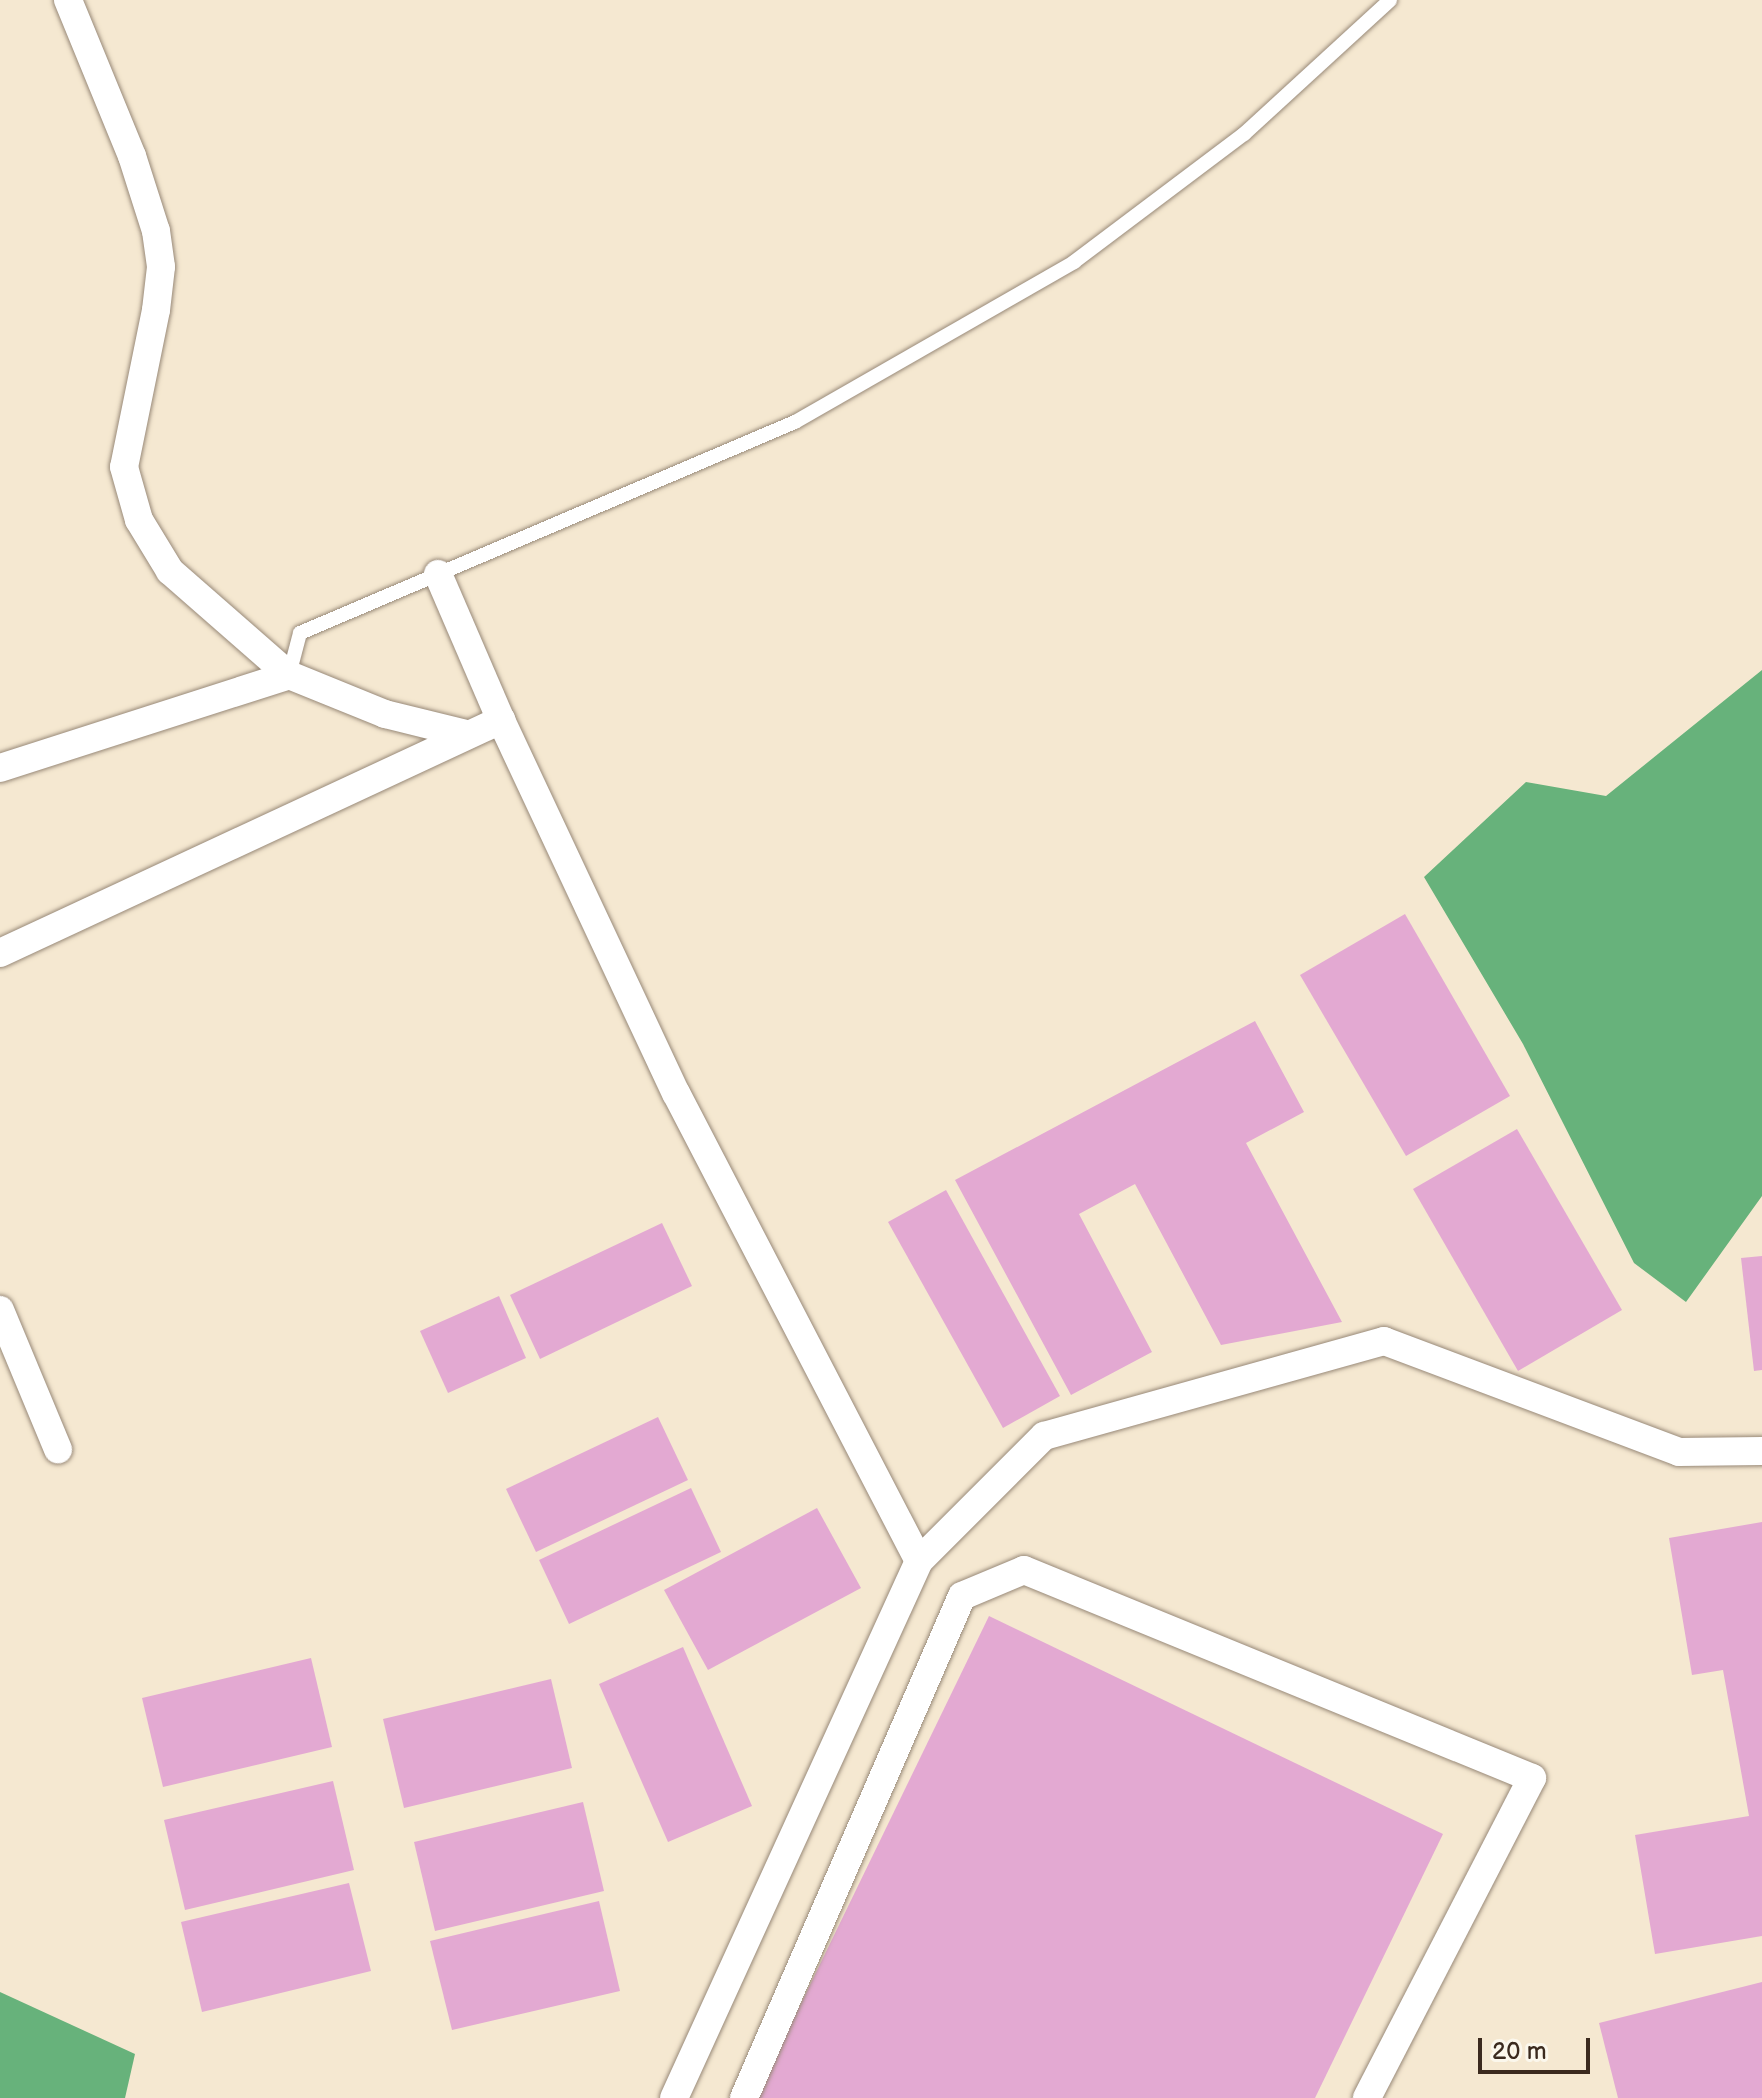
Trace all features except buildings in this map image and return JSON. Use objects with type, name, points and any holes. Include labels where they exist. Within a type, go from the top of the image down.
[{"type":"street","points":[[68,0],[132,156],[156,231],[161,267],[156,310],[124,467],[139,520],[170,571],[289,675],[385,714],[466,734]]},
{"type":"street","points":[[438,574],[501,720],[676,1093],[919,1561]]},
{"type":"street","points":[[0,768],[289,675]]},
{"type":"street","points":[[0,953],[501,720]]},
{"type":"street","points":[[0,1310],[58,1449]]},
{"type":"street","points":[[674,2098],[919,1561],[1044,1436],[1384,1341],[1679,1452],[1762,1451]]},
{"type":"street","points":[[744,2098],[962,1596],[1024,1570],[1532,1778],[1367,2098]]},
{"type":"lane","points":[[289,675],[300,633],[795,422],[1074,262],[1244,134],[1390,0]]},
{"type":"green space","points":[[1762,670],[1762,1196],[1686,1302],[1634,1263],[1523,1044],[1424,877],[1526,782],[1606,796]]},
{"type":"green space","points":[[0,1992],[135,2054],[125,2098],[0,2098]]}]
